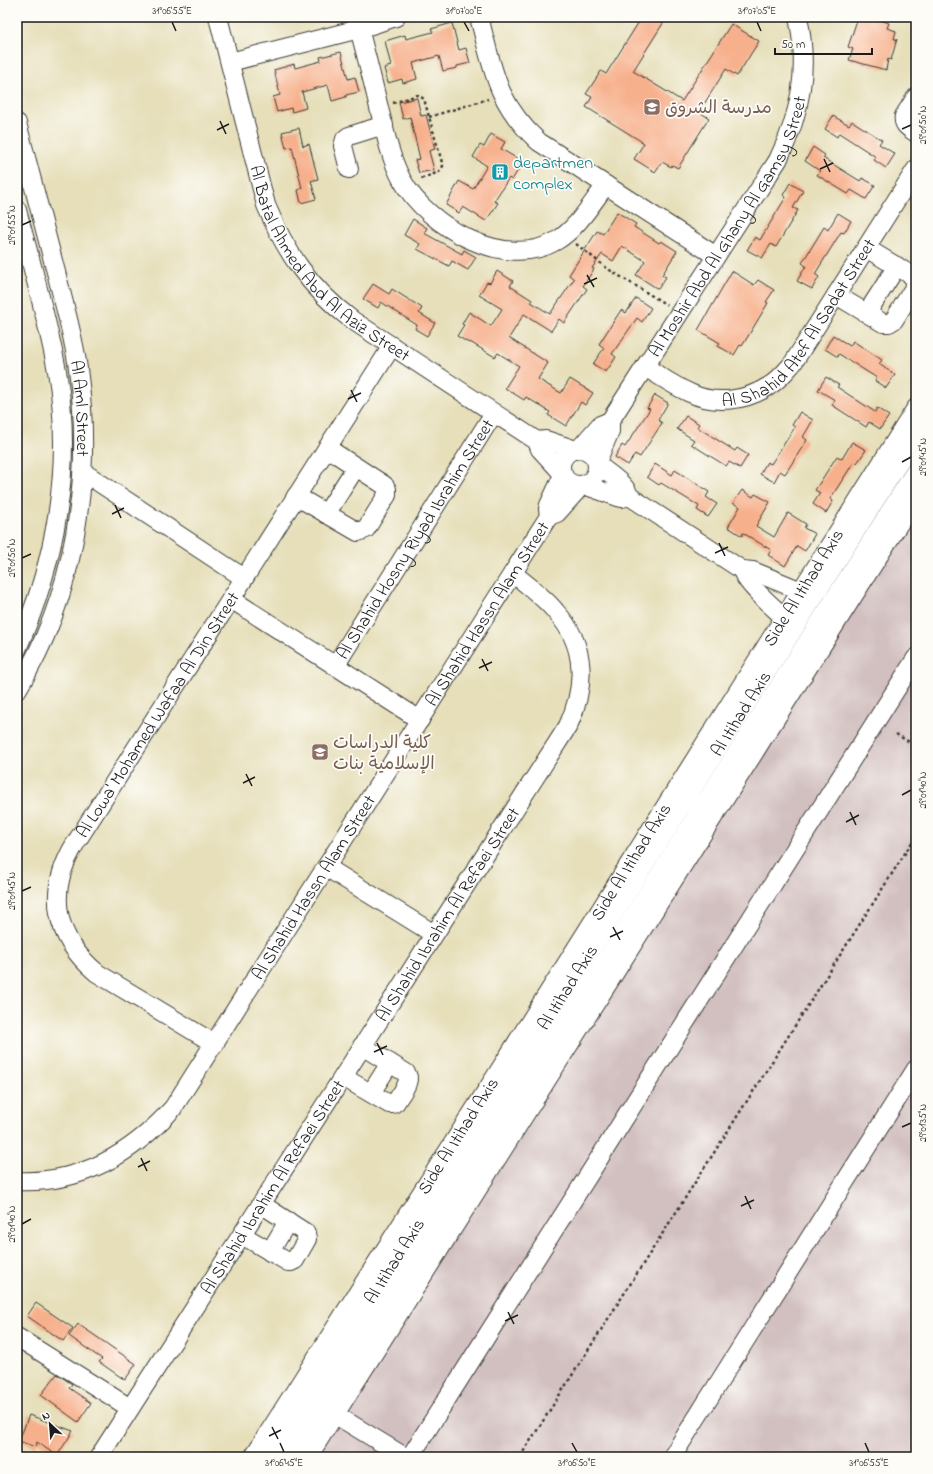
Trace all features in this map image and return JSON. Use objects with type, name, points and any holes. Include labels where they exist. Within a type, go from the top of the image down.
[{"type":"street","name":"Al Batal Ahmed Abd Al Aziz Street","points":[[218,17],[266,205],[275,228],[300,269],[333,305],[352,320],[537,441],[540,449],[563,474]]},
{"type":"street","points":[[230,62],[358,23],[396,17]]},
{"type":"street","points":[[479,17],[497,83],[502,95],[518,120],[539,142],[716,256]]},
{"type":"street","name":"Al Moshir Abd Al Ghany Al Gamsy Street","points":[[597,463],[610,431],[610,421],[778,160],[788,140],[795,119],[803,75],[803,52],[798,17]]},
{"type":"street","points":[[358,23],[379,107],[401,178],[409,191],[429,213],[451,230],[477,242],[504,249],[531,250],[550,244],[565,235],[574,227],[606,185]]},
{"type":"street","points":[[916,97],[903,119],[905,125],[916,133]]},
{"type":"street","name":"Al Aml Street","points":[[17,123],[74,342],[83,420],[83,472],[81,497],[67,571],[60,595],[42,642],[17,690]]},
{"type":"street","points":[[350,169],[343,146],[345,139],[349,136],[384,125]]},
{"type":"street","name":"Al Shahid Atef Al Sadat Street","points":[[645,367],[690,393],[706,398],[722,400],[739,399],[755,394],[770,386],[782,376],[793,363],[916,169]]},
{"type":"street","name":"Al Aml Street","points":[[17,210],[20,231],[52,347],[57,373],[63,451],[59,504],[50,556],[35,606],[17,649]]},
{"type":"street","points":[[20,231],[43,225]]},
{"type":"street","points":[[836,295],[883,323],[889,323],[894,320],[915,286],[915,280],[911,275],[866,248]]},
{"type":"street","points":[[867,313],[897,266]]},
{"type":"street","name":"Al Lowa' Mohamed Wafaa Al Din Street","points":[[214,1044],[97,973],[86,964],[68,941],[62,927],[57,899],[58,884],[67,856],[392,346]]},
{"type":"street","name":"Side Al Itihad Axis","points":[[254,1457],[497,1074],[797,626],[815,597],[916,408]]},
{"type":"street","name":"Al Shahid Hosny Riyad Ibrahim Street","points":[[335,666],[494,413]]},
{"type":"street","name":"Al Moshir Abd Al Ghany Al Gamsy Street","points":[[578,450],[600,425],[610,421]]},
{"type":"street","name":"Al Itihad Axis","points":[[290,1457],[322,1407],[797,626],[916,436]]},
{"type":"street","name":"Al Batal Ahmed Abd Al Aziz Street","points":[[537,441],[546,440],[578,450]]},
{"type":"street","points":[[296,496],[355,531],[361,532],[366,529],[387,495],[388,492],[386,487],[326,448]]},
{"type":"street","points":[[629,496],[622,498],[569,482],[563,474],[561,468],[564,459],[567,455],[578,450],[584,450],[592,454],[597,463],[625,487],[629,496],[742,570],[753,571],[815,597]]},
{"type":"street","points":[[583,485],[595,477],[597,473],[597,463]]},
{"type":"street","points":[[326,514],[356,468]]},
{"type":"street","name":"Al Itihad Axis","points":[[815,597],[916,470]]},
{"type":"street","points":[[83,472],[244,578]]},
{"type":"street","name":"Al Shahid Hassn Alam Street","points":[[549,516],[549,505],[563,474]]},
{"type":"street","name":"Al Shahid Hassn Alam Street","points":[[17,1181],[51,1180],[97,1166],[118,1156],[138,1142],[157,1126],[172,1108],[549,516],[557,513],[583,485]]},
{"type":"street","points":[[308,1457],[322,1407],[916,497]]},
{"type":"street","points":[[742,570],[746,580],[797,626]]},
{"type":"street","name":"Al Shahid Ibrahim Al Refaei Street","points":[[99,1457],[568,726],[580,693],[580,658],[575,642],[567,626],[557,612],[513,573]]},
{"type":"street","points":[[230,599],[420,720]]},
{"type":"street","points":[[410,1457],[916,658]]},
{"type":"street","points":[[326,867],[434,934]]},
{"type":"street","points":[[343,1077],[389,1104],[396,1102],[409,1078],[406,1073],[362,1046]]},
{"type":"street","points":[[371,1093],[390,1063]]},
{"type":"street","points":[[672,1457],[916,1070]]},
{"type":"street","points":[[242,1235],[288,1262],[295,1260],[308,1236],[306,1232],[261,1204]]},
{"type":"street","points":[[270,1252],[288,1221]]},
{"type":"street","points":[[17,1337],[130,1408]]},
{"type":"street","points":[[322,1407],[405,1457]]},
{"type":"street","name":"Al Itihad Axis","points":[[270,1457],[322,1407]]},
{"type":"path","points":[[429,117],[502,95]]},
{"type":"path","points":[[379,107],[416,96],[421,96],[424,99],[443,163],[442,168],[439,172],[422,179],[401,178]]},
{"type":"path","points":[[565,235],[608,269],[679,313]]},
{"type":"path","points":[[896,734],[916,746]]},
{"type":"path","points":[[520,1457],[916,836]]},
{"type":"shaded area","points":[[916,461],[916,1457],[285,1457]]},
{"type":"building","points":[[642,17],[667,17],[633,71],[682,101],[731,24],[759,41],[737,76],[726,69],[699,112],[709,118],[678,168],[672,165],[671,167],[662,162],[655,172],[634,159],[644,143],[586,107],[592,97],[586,94],[601,71],[606,74]]},
{"type":"building","points":[[858,17],[871,17],[889,23],[887,28],[896,31],[894,39],[897,39],[891,60],[888,59],[886,70],[849,60],[853,49],[848,47]]},
{"type":"building","points":[[452,23],[459,50],[466,48],[470,63],[443,71],[439,56],[413,63],[417,79],[403,83],[402,79],[388,83],[384,68],[391,66],[385,41],[405,35],[406,39],[433,32],[431,29]]},
{"type":"building","points":[[341,52],[348,79],[355,77],[359,92],[346,95],[346,97],[332,101],[328,85],[302,92],[306,108],[292,112],[291,108],[277,112],[273,97],[280,95],[274,70],[294,64],[295,68],[321,61],[320,57]]},
{"type":"building","points":[[417,98],[421,116],[426,115],[435,149],[429,151],[434,170],[419,173],[415,160],[420,159],[410,117],[403,119],[399,102]]},
{"type":"building","points":[[833,116],[849,125],[852,121],[882,140],[879,144],[895,154],[886,168],[874,160],[876,157],[839,133],[837,137],[825,129]]},
{"type":"building","points":[[299,128],[303,146],[309,144],[318,179],[311,181],[316,199],[301,203],[298,190],[302,188],[292,147],[286,148],[282,132]]},
{"type":"building","name":"departmen complex","points":[[491,134],[505,142],[501,149],[523,162],[512,180],[509,178],[494,201],[498,203],[486,221],[463,207],[459,213],[446,205],[459,181],[473,189],[487,166],[473,157],[480,145],[484,147]]},
{"type":"building","points":[[813,147],[825,155],[823,158],[860,181],[862,178],[875,185],[866,199],[851,190],[848,194],[817,175],[820,171],[805,161]]},
{"type":"building","points":[[790,183],[803,191],[793,208],[798,210],[776,247],[771,244],[762,258],[747,250],[755,237],[760,240],[786,197],[783,195]]},
{"type":"building","points":[[617,212],[636,224],[634,227],[659,243],[661,241],[677,251],[662,275],[666,277],[658,289],[636,275],[645,261],[622,246],[613,261],[602,254],[592,268],[594,269],[583,286],[587,289],[564,323],[559,319],[551,331],[524,314],[509,338],[548,363],[538,379],[561,393],[570,379],[593,393],[585,405],[581,402],[566,426],[548,415],[550,412],[526,397],[524,400],[505,388],[519,366],[498,353],[495,357],[457,336],[464,325],[462,324],[469,312],[491,326],[502,309],[479,295],[487,282],[490,283],[497,271],[513,281],[510,286],[550,314],[574,279],[569,275],[597,231],[603,234]]},
{"type":"building","points":[[838,213],[851,221],[844,233],[841,232],[815,274],[819,277],[812,289],[797,281],[806,266],[802,263],[824,227],[828,230]]},
{"type":"building","points":[[413,219],[427,228],[424,233],[462,254],[464,250],[476,257],[468,270],[452,261],[449,266],[417,249],[420,244],[404,235]]},
{"type":"building","points":[[732,271],[754,285],[758,280],[774,290],[766,302],[768,303],[742,346],[740,345],[734,355],[718,346],[720,343],[698,330]]},
{"type":"building","points":[[373,284],[389,294],[392,289],[422,308],[419,313],[435,323],[427,336],[415,329],[417,325],[381,302],[378,308],[363,299]]},
{"type":"building","points":[[636,298],[651,308],[642,322],[637,318],[612,354],[616,357],[606,372],[593,364],[604,348],[599,344],[621,310],[626,313]]},
{"type":"building","points":[[833,335],[850,346],[853,341],[882,360],[879,364],[895,375],[886,388],[875,381],[877,378],[839,354],[838,357],[825,349]]},
{"type":"building","points":[[826,377],[839,385],[837,387],[875,412],[877,408],[889,416],[880,429],[869,422],[866,427],[832,405],[835,400],[818,390]]},
{"type":"building","points":[[655,395],[668,403],[658,420],[662,423],[640,457],[635,454],[628,465],[615,457],[622,445],[625,447],[650,409],[647,408]]},
{"type":"building","points":[[800,412],[813,420],[803,437],[807,440],[785,474],[780,471],[774,482],[760,474],[767,462],[771,464],[795,427],[792,425]]},
{"type":"building","points":[[686,416],[699,424],[697,427],[735,451],[737,448],[748,455],[740,468],[729,462],[726,466],[691,444],[694,440],[677,429]]},
{"type":"building","points":[[852,442],[866,450],[857,463],[854,462],[830,499],[833,501],[826,513],[813,504],[820,493],[815,490],[837,456],[842,459]]},
{"type":"building","points":[[655,464],[672,475],[675,470],[709,492],[706,497],[717,504],[708,517],[697,510],[699,506],[661,483],[659,485],[647,477]]},
{"type":"building","points":[[742,490],[753,497],[755,494],[770,502],[756,526],[774,537],[788,513],[806,524],[804,528],[815,534],[805,551],[797,546],[785,566],[768,555],[771,550],[743,533],[742,536],[728,527],[740,507],[733,503]]},
{"type":"building","points":[[36,1303],[73,1328],[63,1341],[27,1316]]},
{"type":"building","points":[[78,1324],[136,1364],[125,1380],[99,1362],[102,1359],[69,1336]]},
{"type":"building","points":[[57,1374],[72,1384],[69,1388],[91,1403],[78,1422],[41,1395]]},
{"type":"building","points":[[29,1415],[73,1431],[57,1456],[37,1442],[35,1447],[19,1441]]},
{"type":"place","name":"مدرسة الشروق","points":[[652,107]]},
{"type":"place","name":"departmen complex","points":[[500,172]]},
{"type":"place","name":"كلية الدراسات الإسلامية بنات","points":[[320,752]]}]
